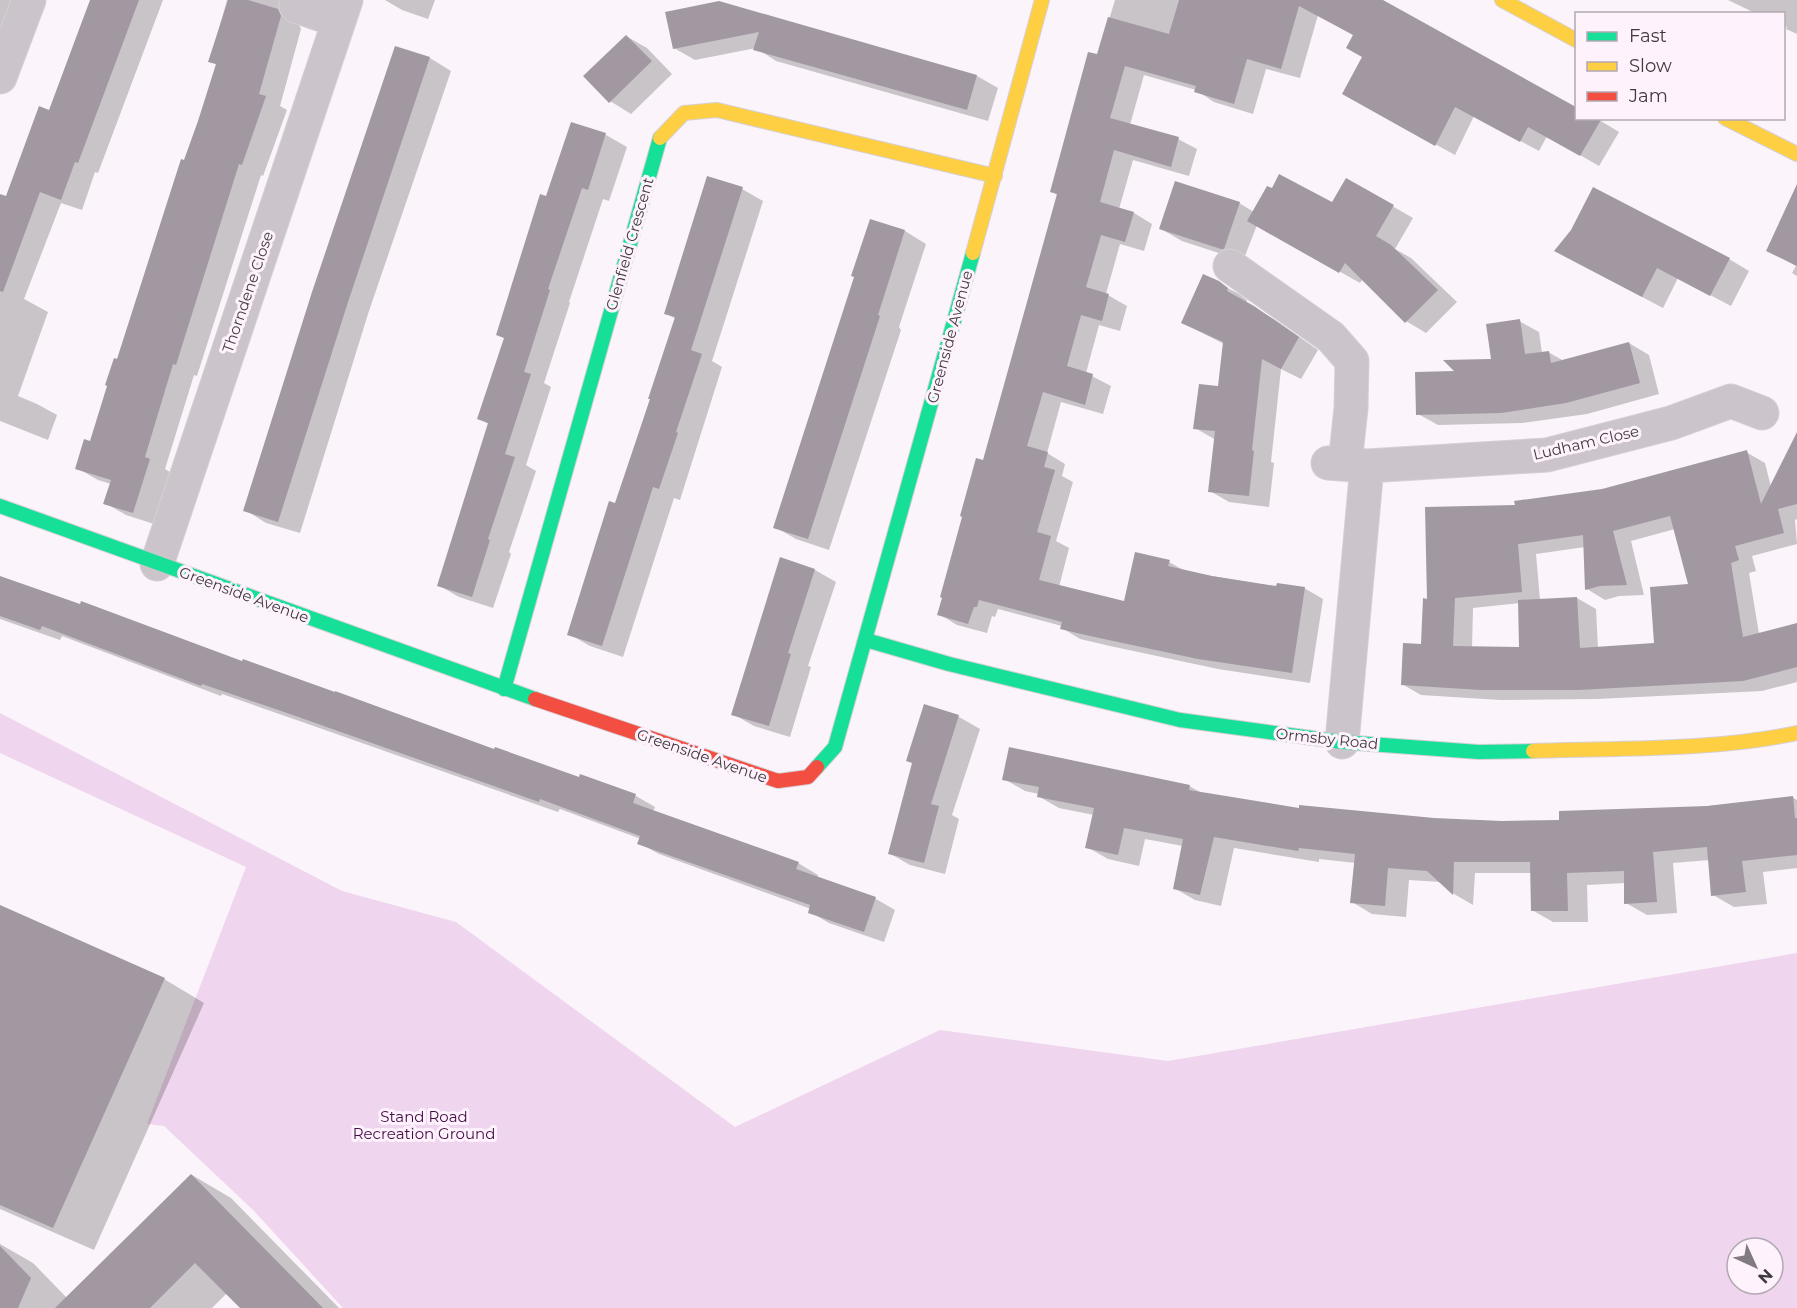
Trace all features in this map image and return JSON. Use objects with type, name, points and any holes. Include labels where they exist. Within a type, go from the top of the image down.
[{"type":"street","points":[[0,77],[29,0]]},
{"type":"street","name":"Greenside Avenue","points":[[0,506],[504,689],[778,781],[808,777],[835,747],[1042,0]]},
{"type":"street","points":[[1502,0],[1575,39]]},
{"type":"street","name":"Thorndene Close","points":[[157,564],[343,10],[296,6]]},
{"type":"street","name":"Glenfield Crescent","points":[[504,689],[660,137],[684,113],[717,110],[994,176]]},
{"type":"street","points":[[1729,120],[1797,154]]},
{"type":"street","points":[[1230,266],[1331,336],[1352,361],[1347,464],[1342,742]]},
{"type":"street","name":"Ludham Close","points":[[1347,464],[1546,455],[1671,423],[1731,401],[1762,413]]},
{"type":"street","name":"Ormsby Road","points":[[866,640],[949,664],[1180,720],[1342,742],[1479,752],[1673,747],[1764,740],[1797,733]]},
{"type":"green space","name":"Stand Road Recreation Ground","points":[[0,713],[342,891],[456,922],[735,1127],[940,1030],[1168,1061],[1797,953],[1797,1308],[343,1308],[253,1210],[164,1126],[147,1124],[246,867],[0,753]]},
{"type":"building","points":[[90,0],[139,0],[78,163],[75,162],[61,200],[40,192],[3,292],[0,291],[0,194],[6,196],[39,106],[49,110]]},
{"type":"building","points":[[228,0],[248,0],[278,9],[281,16],[259,94],[266,96],[242,165],[239,164],[176,365],[173,364],[145,457],[150,459],[133,513],[103,504],[111,480],[75,469],[84,439],[90,441],[107,386],[105,385],[114,358],[117,359],[181,159],[184,160],[198,121],[216,64],[208,62]]},
{"type":"building","points":[[1179,0],[1383,0],[1575,106],[1575,120],[1601,120],[1580,156],[1528,127],[1520,142],[1455,107],[1435,146],[1342,94],[1362,57],[1346,48],[1353,35],[1299,6],[1281,69],[1247,59],[1234,104],[1194,92],[1196,86],[1125,66],[1110,118],[1179,137],[1171,167],[1114,150],[1100,202],[1134,212],[1125,242],[1101,235],[1086,287],[1109,294],[1102,321],[1081,315],[1067,366],[1093,374],[1085,405],[1043,392],[1027,446],[1048,452],[1044,467],[1055,470],[1037,532],[1051,536],[1039,580],[1124,601],[1135,552],[1170,560],[1168,566],[1212,576],[1276,586],[1277,583],[1305,587],[1292,673],[1198,659],[1090,636],[1060,629],[1062,622],[979,600],[968,624],[937,615],[976,458],[983,460],[1057,194],[1050,192],[1088,52],[1097,54],[1108,17],[1169,34]]},
{"type":"building","points":[[719,1],[977,75],[967,110],[753,50],[759,32],[673,49],[665,12]]},
{"type":"building","points":[[626,35],[652,61],[609,103],[583,76]]},
{"type":"building","points":[[395,46],[430,57],[348,302],[278,522],[243,511],[312,292]]},
{"type":"building","points":[[571,122],[606,133],[588,190],[582,188],[548,289],[550,290],[524,372],[531,374],[505,454],[515,457],[472,597],[437,586],[488,423],[477,419],[504,338],[496,335],[540,194],[546,196]]},
{"type":"building","points":[[1279,174],[1332,202],[1346,178],[1394,205],[1376,236],[1391,245],[1438,290],[1405,323],[1345,263],[1339,273],[1247,221],[1267,186],[1272,188]]},
{"type":"building","points":[[707,176],[743,187],[691,350],[702,354],[676,432],[678,433],[659,489],[653,487],[602,646],[567,635],[609,501],[615,503],[650,399],[648,399],[675,317],[664,314]]},
{"type":"building","points":[[1175,181],[1240,202],[1224,249],[1159,229]]},
{"type":"building","points":[[1797,184],[1797,266],[1766,251]]},
{"type":"building","points":[[1593,187],[1730,258],[1710,296],[1657,268],[1642,297],[1554,251],[1571,230]]},
{"type":"building","points":[[870,219],[905,230],[878,315],[880,316],[808,539],[773,528],[854,277],[851,276]]},
{"type":"building","points":[[1203,274],[1219,281],[1228,288],[1227,291],[1254,306],[1299,337],[1281,369],[1262,359],[1249,496],[1208,492],[1215,431],[1193,429],[1199,384],[1218,386],[1223,342],[1181,323]]},
{"type":"building","points":[[1520,319],[1525,354],[1549,351],[1551,363],[1629,342],[1640,383],[1566,403],[1501,413],[1416,415],[1415,372],[1454,371],[1443,360],[1491,359],[1486,324]]},
{"type":"building","points":[[1797,432],[1797,504],[1778,509],[1784,533],[1735,546],[1739,560],[1731,563],[1743,637],[1797,623],[1797,667],[1743,681],[1578,690],[1481,690],[1401,685],[1403,643],[1421,644],[1423,598],[1427,599],[1425,507],[1515,505],[1514,501],[1602,489],[1747,450],[1761,504]],"holes":[[[1670,516],[1688,584],[1650,587],[1654,643],[1580,648],[1577,597],[1518,600],[1519,647],[1453,646],[1455,598],[1522,592],[1518,544],[1583,535],[1585,590],[1600,586],[1627,585],[1613,531]]]},
{"type":"building","points":[[780,557],[815,569],[788,653],[791,654],[769,726],[731,715]]},
{"type":"building","points":[[0,576],[80,604],[81,601],[242,661],[243,659],[335,691],[494,749],[495,747],[579,777],[580,774],[636,794],[633,803],[799,862],[796,869],[876,897],[864,932],[808,913],[810,905],[637,844],[640,836],[540,799],[539,802],[287,713],[202,684],[201,686],[42,626],[40,630],[0,616]]},
{"type":"building","points":[[924,704],[959,715],[931,804],[939,806],[924,863],[888,854],[912,763],[906,761]]},
{"type":"building","points":[[1009,747],[1190,785],[1189,790],[1299,808],[1299,805],[1434,818],[1502,821],[1559,820],[1559,811],[1707,806],[1793,796],[1795,818],[1797,818],[1797,855],[1742,861],[1746,892],[1711,896],[1707,847],[1653,852],[1657,902],[1624,904],[1624,871],[1567,873],[1568,911],[1531,911],[1530,862],[1454,862],[1453,895],[1427,871],[1388,868],[1385,906],[1350,903],[1355,854],[1299,848],[1298,851],[1214,837],[1200,895],[1173,889],[1183,839],[1124,828],[1118,855],[1085,848],[1094,808],[1037,797],[1039,787],[1002,780]]},
{"type":"building","points":[[0,905],[165,978],[53,1228],[0,1205]]},
{"type":"building","points":[[191,1174],[323,1308],[240,1308],[195,1263],[150,1308],[55,1308]]},
{"type":"building","points":[[0,1246],[31,1278],[18,1308],[0,1308]]},
{"type":"traffic: fast","points":[[504,689],[660,138]]},
{"type":"traffic: fast","points":[[817,767],[835,747],[973,253]]},
{"type":"traffic: fast","points":[[0,506],[535,699]]},
{"type":"traffic: fast","points":[[866,640],[949,664],[1180,720],[1342,742],[1479,752],[1533,751]]},
{"type":"traffic: slow","points":[[973,253],[1042,0]]},
{"type":"traffic: slow","points":[[1502,0],[1575,39]]},
{"type":"traffic: slow","points":[[660,138],[684,113],[717,110],[995,176]]},
{"type":"traffic: slow","points":[[1729,120],[1797,154]]},
{"type":"traffic: slow","points":[[1533,751],[1699,746],[1797,733]]},
{"type":"traffic: jam","points":[[535,699],[778,781],[808,777],[817,767]]}]
